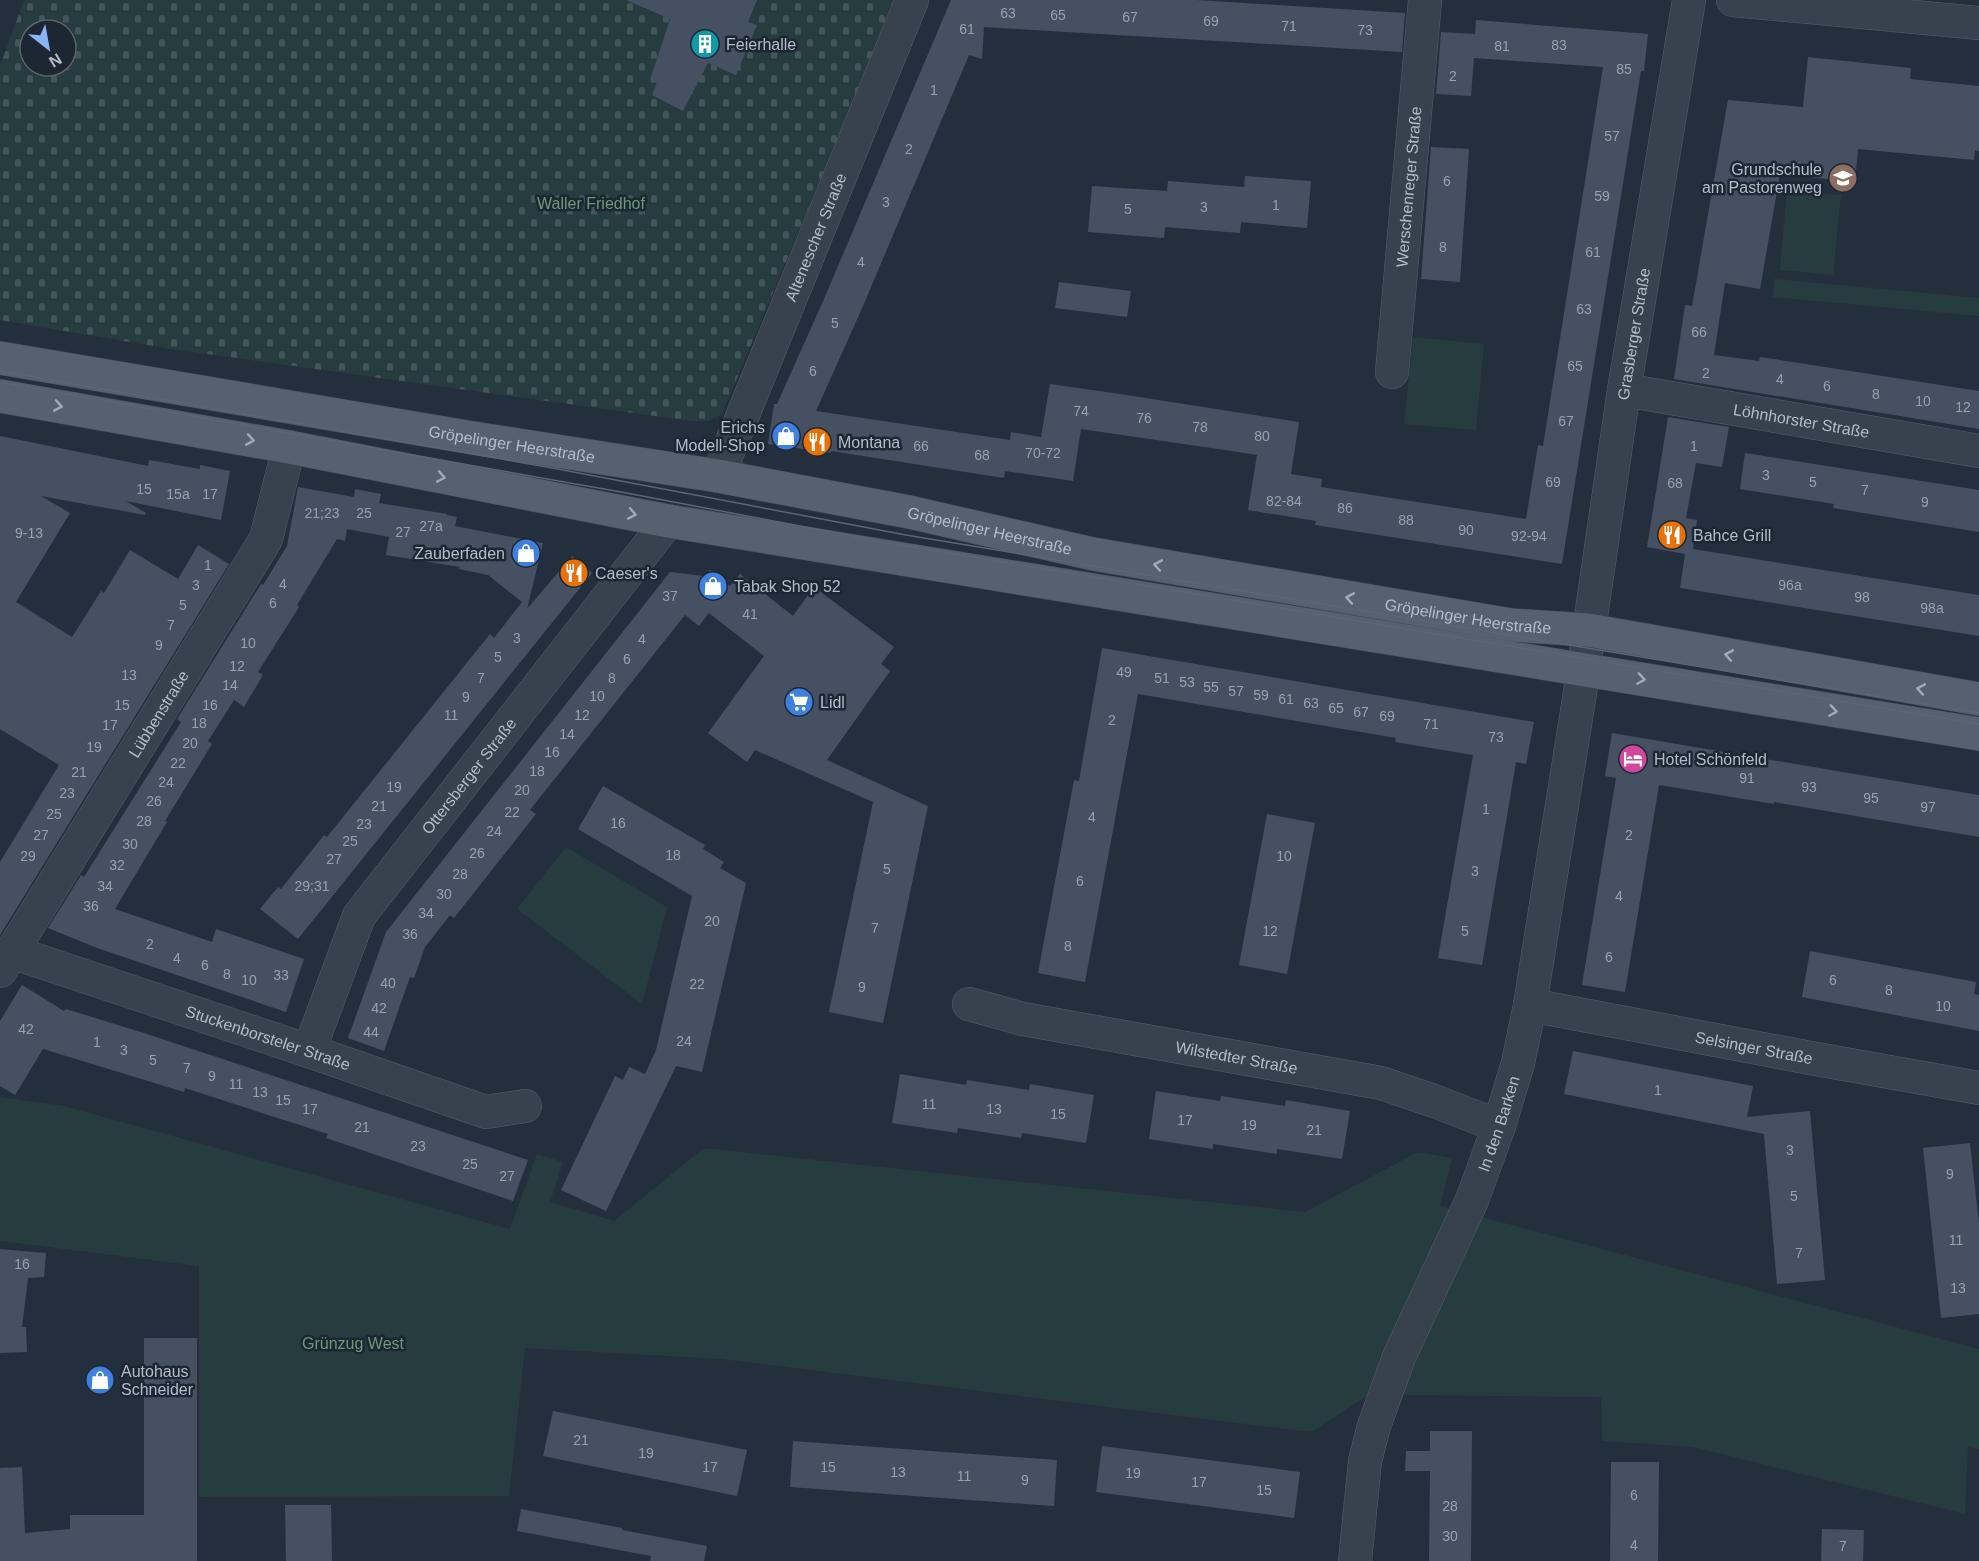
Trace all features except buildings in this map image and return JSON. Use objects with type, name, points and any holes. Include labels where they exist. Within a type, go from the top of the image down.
[{"type":"main road","name":"Gröpelinger Heerstraße","points":[[0,358],[718,476],[909,512],[1093,554],[1511,625],[1588,630],[1979,699]]},
{"type":"main road","name":"Gröpelinger Heerstraße","points":[[0,396],[289,447],[668,521],[1979,734]]},
{"type":"street","name":"Altenescher Straße","points":[[718,476],[912,0]]},
{"type":"street","name":"Werschenreger Straße","points":[[1392,372],[1425,0]]},
{"type":"street","name":"Grasberger Straße","points":[[1583,670],[1624,390],[1689,0]]},
{"type":"street","points":[[1733,0],[1896,7],[1979,22]]},
{"type":"street","name":"Löhnhorster Straße","points":[[1624,390],[1979,451]]},
{"type":"street","name":"Lübbenstraße","points":[[6,961],[266,539],[289,447]]},
{"type":"street","name":"Ottersberger Straße","points":[[309,1051],[358,916],[668,521]]},
{"type":"street","name":"In den Barken","points":[[1355,1561],[1365,1461],[1374,1426],[1399,1357],[1472,1200],[1518,1063],[1530,1005],[1583,670]]},
{"type":"street","name":"Stuckenborsteler Straße","points":[[6,961],[309,1051],[486,1112],[525,1106]]},
{"type":"street","name":"Wilstedter Straße","points":[[969,1004],[1023,1019],[1381,1083],[1499,1125]]},
{"type":"street","name":"Selsinger Straße","points":[[1530,1005],[1979,1088]]},
{"type":"green space","name":"Waller Friedhof","points":[[24,0],[896,0],[722,414],[709,421],[691,421],[171,349],[0,320],[0,66]]},
{"type":"green space","points":[[1787,190],[1841,195],[1833,275],[1780,270]]},
{"type":"green space","points":[[1774,279],[1979,298],[1979,316],[1773,297]]},
{"type":"green space","points":[[1413,337],[1484,344],[1476,430],[1404,424]]},
{"type":"green space","points":[[566,847],[667,907],[642,1004],[517,909]]},
{"type":"green space","name":"Grünzug West","points":[[0,1097],[64,1106],[510,1229],[537,1154],[563,1162],[550,1202],[614,1221],[704,1148],[1305,1212],[1418,1152],[1452,1158],[1440,1206],[1979,1349],[1979,1449],[1968,1447],[1965,1514],[1693,1447],[1602,1441],[1601,1397],[1369,1395],[1311,1432],[721,1359],[525,1348],[509,1496],[199,1497],[199,1266],[0,1241]]},
{"type":"tram line","points":[[0,371],[547,467],[906,535],[1979,713]]},
{"type":"tram line","points":[[0,382],[621,492],[900,545],[1979,724]]},
{"type":"place","name":"Feierhalle","points":[[705,44]]},
{"type":"place","name":"Grundschule am Pastorenweg","points":[[1843,178]]},
{"type":"place","name":"Erichs Modell-Shop","points":[[786,436]]},
{"type":"place","name":"Montana","points":[[817,442]]},
{"type":"place","name":"Bahce Grill","points":[[1672,535]]},
{"type":"place","name":"Zauberfaden","points":[[526,553]]},
{"type":"place","name":"Caeser's","points":[[574,573]]},
{"type":"place","name":"Tabak Shop 52","points":[[713,586]]},
{"type":"place","name":"Lidl","points":[[799,702]]},
{"type":"place","name":"Hotel Schönfeld","points":[[1633,759]]},
{"type":"place","name":"Autohaus Schneider","points":[[100,1380]]}]
